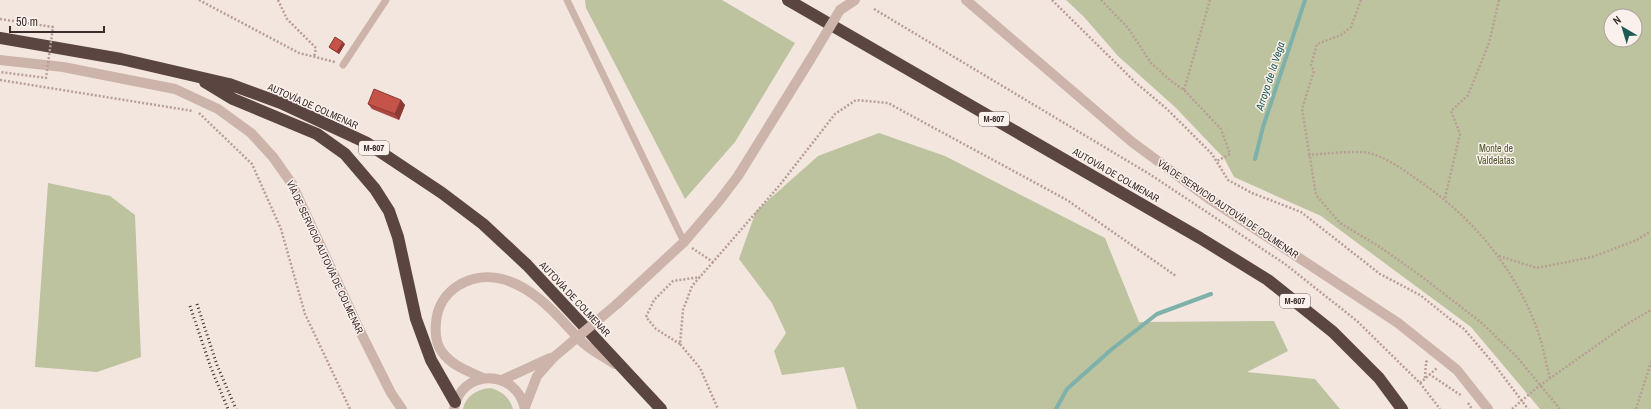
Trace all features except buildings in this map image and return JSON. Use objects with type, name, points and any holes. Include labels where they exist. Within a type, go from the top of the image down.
[{"type":"highway","name":"AUTOVÍA DE COLMENAR","points":[[788,0],[1200,238],[1268,280],[1333,332],[1379,378],[1402,409]]},
{"type":"highway","name":"AUTOVÍA DE COLMENAR","points":[[0,38],[121,59],[229,84],[281,103],[366,143],[442,193],[483,224],[527,265],[661,409]]},
{"type":"highway","points":[[195,76],[232,99],[317,134],[345,154],[375,189],[390,211],[398,236],[416,319],[431,360],[455,406]]},
{"type":"street","points":[[525,408],[537,376],[554,357],[617,304],[684,242],[738,176],[810,60],[840,5],[856,0]]},
{"type":"street","name":"VÍA DE SERVICIO AUTOVÍA DE COLMENAR","points":[[966,1],[1132,142],[1208,198],[1398,323],[1457,370],[1488,409]]},
{"type":"street","name":"VÍA DE SERVICIO AUTOVÍA DE COLMENAR","points":[[0,60],[63,67],[175,89],[218,109],[251,133],[273,157],[292,184],[390,393],[402,409]]},
{"type":"street","points":[[483,378],[456,366],[448,360],[437,340],[436,329],[439,307],[444,298],[456,287],[470,279],[480,277],[503,279],[544,301],[586,346],[625,370]]},
{"type":"street","points":[[502,380],[554,357]]},
{"type":"street","points":[[455,406],[461,391],[472,382],[483,378],[496,378],[513,386],[521,396],[525,408]]},
{"type":"lane","points":[[344,65],[386,0]]},
{"type":"lane","points":[[567,0],[684,242]]},
{"type":"path","points":[[199,0],[299,53],[344,65]]},
{"type":"path","points":[[278,0],[288,19],[316,48],[314,57]]},
{"type":"path","points":[[1052,0],[1135,82],[1167,109],[1217,161],[1228,180],[1252,193],[1301,212],[1380,274],[1420,295],[1464,329],[1494,364],[1528,409]]},
{"type":"path","points":[[1102,0],[1128,28],[1151,63],[1171,81],[1184,90],[1222,129],[1230,154],[1217,161]]},
{"type":"path","points":[[1184,90],[1210,0]]},
{"type":"path","points":[[1361,0],[1351,27],[1341,35],[1317,44],[1310,66],[1314,71],[1302,109],[1308,155],[1316,195],[1340,223],[1380,247],[1421,276],[1483,324],[1517,357],[1560,409]]},
{"type":"path","points":[[1444,198],[1460,134],[1451,111],[1468,95],[1489,43],[1499,0]]},
{"type":"path","points":[[874,9],[1151,175],[1285,264],[1357,321],[1420,383],[1440,409]]},
{"type":"path","points":[[0,19],[53,27],[46,78],[0,72]]},
{"type":"path","points":[[0,80],[198,111],[252,164],[280,229],[305,314],[350,409]]},
{"type":"path","points":[[680,344],[683,310],[692,286],[779,186],[835,114],[856,100],[888,103],[1067,200],[1176,276]]},
{"type":"path","points":[[1308,155],[1368,153],[1392,162],[1444,198],[1481,235],[1499,256],[1518,285],[1538,330],[1550,379]]},
{"type":"path","points":[[1499,256],[1537,268],[1592,257],[1637,240],[1651,231]]},
{"type":"path","points":[[684,242],[713,262]]},
{"type":"path","points":[[700,276],[673,281],[654,300],[646,317],[656,329],[680,344],[700,368],[718,409]]},
{"type":"path","points":[[1512,409],[1540,386],[1626,324],[1651,310]]},
{"type":"path","points":[[1425,379],[1426,362],[1435,353]]},
{"type":"path","points":[[1420,383],[1445,361]]},
{"type":"path","points":[[1636,409],[1651,362]]},
{"type":"path","points":[[1429,374],[1462,396],[1472,409]]},
{"type":"green space","points":[[585,0],[722,0],[795,43],[735,142],[685,199],[586,8]]},
{"type":"green space","name":"Monte de Valdelatas","points":[[1066,0],[1651,0],[1651,409],[1540,409],[1471,327],[1321,216],[1234,177],[1224,158],[1175,107],[1118,56],[1084,17]]},
{"type":"green space","points":[[879,133],[945,156],[1105,238],[1139,322],[1274,321],[1288,351],[1247,372],[1315,379],[1340,409],[857,409],[844,367],[782,375],[774,351],[786,333],[772,303],[739,259],[756,211],[818,156]]},
{"type":"green space","points":[[48,183],[110,196],[135,215],[141,357],[97,372],[35,367]]},
{"type":"green space","points":[[491,388],[499,391],[505,396],[510,401],[513,409],[463,409],[470,396],[477,391]]},
{"type":"waterway","name":"Arroyo de la Vega","points":[[1255,159],[1263,127],[1305,0]]},
{"type":"waterway","points":[[1056,409],[1067,389],[1112,349],[1157,314],[1211,294]]},
{"type":"railway","points":[[197,304],[217,365],[236,409]]},
{"type":"railway","points":[[190,306],[211,368],[228,409]]}]
